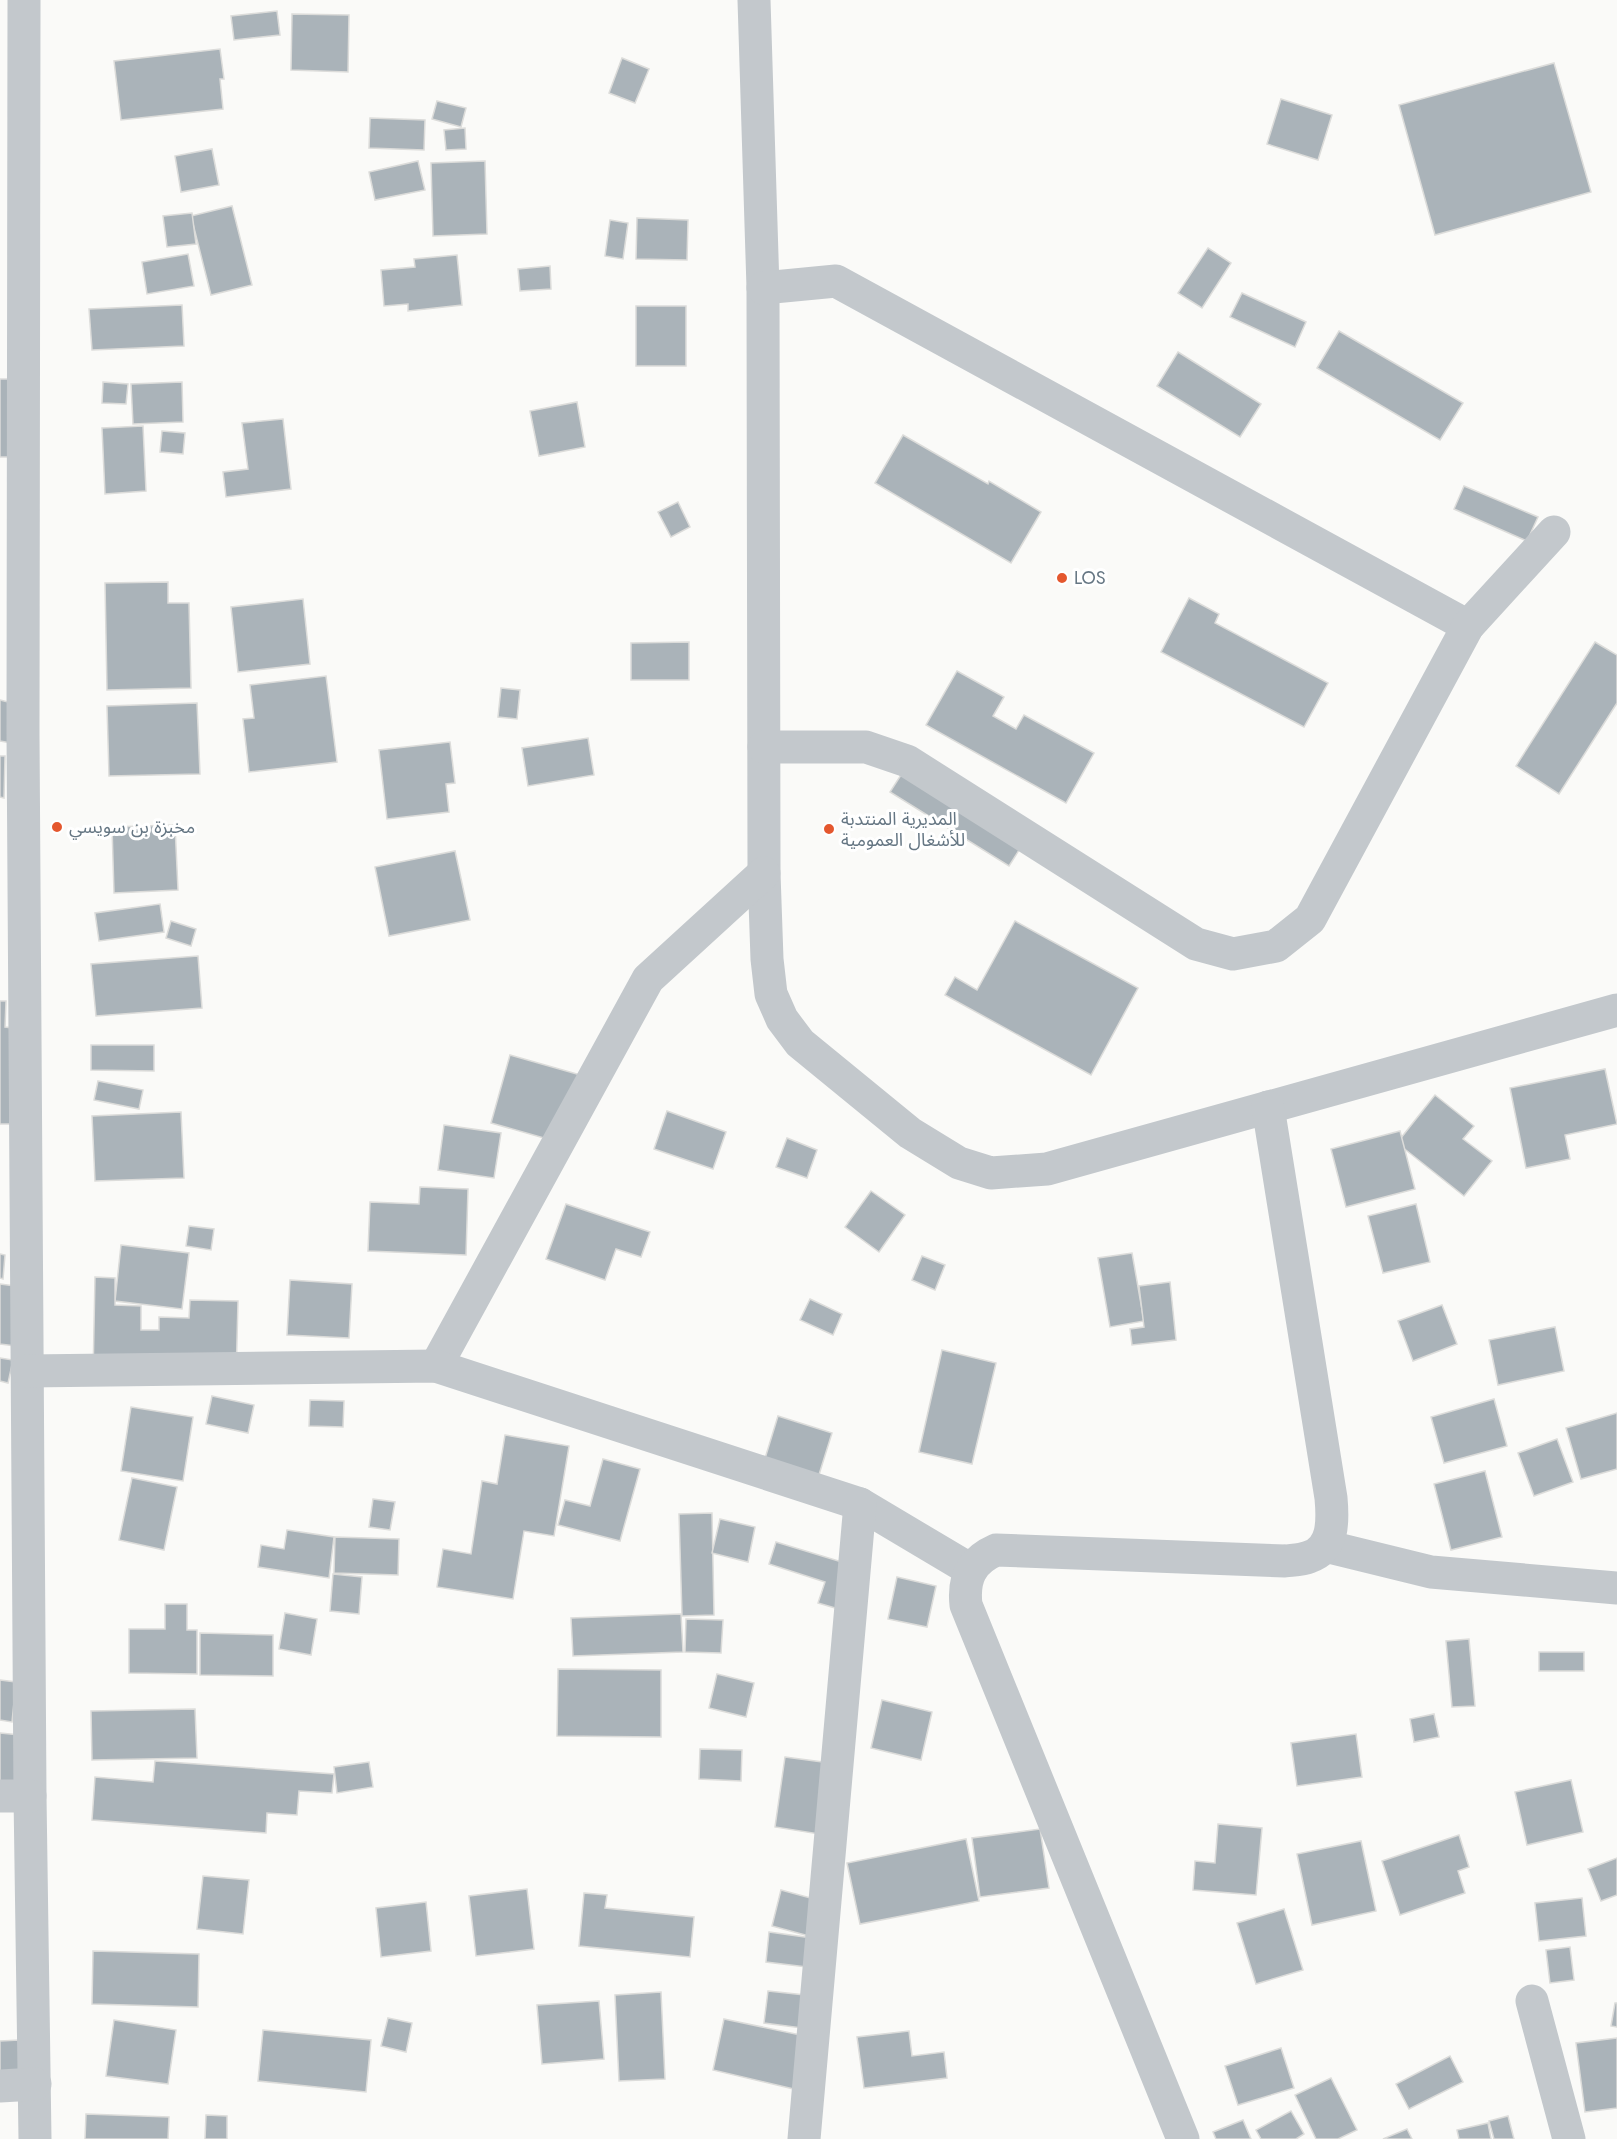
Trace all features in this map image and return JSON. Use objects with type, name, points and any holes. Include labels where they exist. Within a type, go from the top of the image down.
[{"type":"street","points":[[24,0],[12,733],[27,1371],[15,1796],[35,2084],[35,2139]]},
{"type":"street","points":[[754,0],[763,288],[764,873],[767,959],[771,993],[782,1019],[800,1043],[910,1133],[959,1163],[991,1173],[1047,1169],[1617,1010]]},
{"type":"street","points":[[763,288],[836,281],[1467,626]]},
{"type":"street","points":[[764,747],[866,747],[907,761],[1196,944],[1233,954],[1276,946],[1310,919],[1467,626],[1554,532]]},
{"type":"street","points":[[436,1366],[648,979],[764,873]]},
{"type":"street","points":[[1183,2139],[966,1605],[964,1587],[971,1570],[980,1557],[996,1550],[1285,1561],[1311,1557],[1325,1546],[1333,1521],[1331,1498],[1268,1107]]},
{"type":"street","points":[[27,1371],[436,1366],[860,1504],[971,1570]]},
{"type":"street","points":[[804,2139],[860,1504]]},
{"type":"street","points":[[1325,1546],[1431,1572],[1617,1588]]},
{"type":"street","points":[[1532,2001],[1569,2139]]},
{"type":"street","points":[[0,2086],[35,2084]]},
{"type":"building","points":[[277,11],[280,35],[234,40],[231,16]]},
{"type":"building","points":[[292,14],[349,15],[348,72],[291,70]]},
{"type":"building","points":[[220,49],[224,79],[220,79],[223,109],[121,120],[114,61]]},
{"type":"building","points":[[622,58],[649,69],[635,103],[609,93]]},
{"type":"building","points":[[1554,63],[1591,192],[1435,235],[1399,105]]},
{"type":"building","points":[[1281,99],[1332,115],[1318,160],[1267,144]]},
{"type":"building","points":[[437,101],[466,108],[461,127],[432,119]]},
{"type":"building","points":[[370,118],[425,120],[424,150],[369,148]]},
{"type":"building","points":[[465,128],[466,149],[446,150],[444,130]]},
{"type":"building","points":[[212,149],[219,185],[181,192],[175,156]]},
{"type":"building","points":[[418,161],[425,190],[375,200],[369,172]]},
{"type":"building","points":[[485,161],[487,234],[433,236],[431,163]]},
{"type":"building","points":[[232,206],[252,285],[211,295],[191,216]]},
{"type":"building","points":[[192,213],[196,244],[167,247],[163,216]]},
{"type":"building","points":[[637,218],[688,220],[687,260],[636,259]]},
{"type":"building","points":[[610,220],[628,223],[623,259],[605,256]]},
{"type":"building","points":[[1208,248],[1231,263],[1202,308],[1178,293]]},
{"type":"building","points":[[188,254],[194,286],[147,294],[142,262]]},
{"type":"building","points":[[457,255],[462,305],[408,311],[408,304],[384,306],[381,270],[415,267],[414,259]]},
{"type":"building","points":[[550,266],[551,289],[520,291],[518,269]]},
{"type":"building","points":[[1242,293],[1306,322],[1295,347],[1230,317]]},
{"type":"building","points":[[182,305],[184,346],[92,350],[89,309]]},
{"type":"building","points":[[636,306],[686,306],[686,366],[636,366]]},
{"type":"building","points":[[1339,331],[1463,403],[1440,440],[1317,368]]},
{"type":"building","points":[[1178,352],[1261,404],[1240,437],[1157,386]]},
{"type":"building","points":[[0,379],[25,379],[26,457],[0,457]]},
{"type":"building","points":[[103,382],[128,384],[126,404],[102,403]]},
{"type":"building","points":[[182,382],[183,422],[133,424],[131,384]]},
{"type":"building","points":[[577,402],[585,447],[539,456],[530,411]]},
{"type":"building","points":[[283,419],[291,489],[226,497],[223,472],[248,469],[242,423]]},
{"type":"building","points":[[143,426],[146,491],[105,494],[102,428]]},
{"type":"building","points":[[162,431],[185,433],[183,454],[160,452]]},
{"type":"building","points":[[903,435],[1041,512],[1011,563],[875,483]]},
{"type":"building","points":[[1464,486],[1538,517],[1527,541],[1454,509]]},
{"type":"building","points":[[678,502],[690,527],[671,537],[658,512]]},
{"type":"building","points":[[168,582],[168,603],[189,603],[191,688],[107,690],[105,583]]},
{"type":"building","points":[[1189,598],[1219,614],[1215,623],[1328,683],[1304,727],[1161,652]]},
{"type":"building","points":[[303,599],[310,664],[238,672],[231,607]]},
{"type":"building","points":[[689,642],[689,680],[631,680],[631,643]]},
{"type":"building","points":[[1595,642],[1617,655],[1617,703],[1559,794],[1516,766]]},
{"type":"building","points":[[957,671],[1004,697],[993,716],[1016,729],[1024,715],[1094,753],[1066,803],[926,725]]},
{"type":"building","points":[[326,676],[337,762],[249,772],[243,719],[254,718],[250,685]]},
{"type":"building","points":[[501,688],[520,690],[517,719],[498,717]]},
{"type":"building","points":[[0,700],[24,706],[16,744],[0,741]]},
{"type":"building","points":[[197,703],[200,774],[109,776],[107,706]]},
{"type":"building","points":[[588,738],[594,775],[528,786],[522,748]]},
{"type":"building","points":[[450,742],[455,783],[446,784],[449,812],[387,819],[379,750]]},
{"type":"building","points":[[0,756],[5,756],[4,798],[0,797]]},
{"type":"building","points":[[910,761],[1028,836],[1009,866],[890,792]]},
{"type":"building","points":[[175,825],[178,890],[114,893],[112,827]]},
{"type":"building","points":[[455,851],[470,920],[389,936],[375,867]]},
{"type":"building","points":[[160,904],[164,932],[99,941],[95,913]]},
{"type":"building","points":[[171,921],[196,929],[191,946],[166,938]]},
{"type":"building","points":[[1015,921],[1138,988],[1091,1075],[945,995],[955,977],[977,990]]},
{"type":"building","points":[[198,956],[202,1008],[96,1016],[91,964]]},
{"type":"building","points":[[0,1001],[6,1001],[5,1027],[13,1028],[10,1124],[0,1124]]},
{"type":"building","points":[[91,1045],[154,1045],[154,1071],[91,1070]]},
{"type":"building","points":[[510,1055],[584,1076],[565,1144],[491,1123]]},
{"type":"building","points":[[1605,1069],[1617,1124],[1565,1135],[1570,1159],[1526,1168],[1510,1088]]},
{"type":"building","points":[[98,1081],[143,1090],[139,1109],[94,1100]]},
{"type":"building","points":[[1435,1095],[1474,1126],[1463,1139],[1492,1161],[1464,1196],[1397,1143]]},
{"type":"building","points":[[667,1111],[726,1132],[713,1169],[654,1149]]},
{"type":"building","points":[[181,1112],[184,1178],[95,1181],[92,1116]]},
{"type":"building","points":[[444,1125],[501,1133],[494,1178],[438,1170]]},
{"type":"building","points":[[1400,1131],[1415,1189],[1346,1207],[1331,1149]]},
{"type":"building","points":[[787,1138],[817,1150],[807,1178],[776,1167]]},
{"type":"building","points":[[420,1187],[468,1189],[466,1255],[368,1251],[370,1202],[419,1204]]},
{"type":"building","points":[[871,1191],[905,1215],[879,1252],[845,1227]]},
{"type":"building","points":[[566,1204],[650,1232],[641,1257],[616,1249],[605,1280],[546,1259]]},
{"type":"building","points":[[1416,1204],[1430,1262],[1383,1273],[1368,1216]]},
{"type":"building","points":[[189,1226],[214,1229],[211,1250],[186,1246]]},
{"type":"building","points":[[121,1245],[189,1253],[182,1309],[115,1301]]},
{"type":"building","points":[[1132,1253],[1144,1321],[1110,1327],[1098,1258]]},
{"type":"building","points":[[0,1254],[5,1255],[3,1279],[0,1278]]},
{"type":"building","points":[[922,1256],[945,1265],[935,1290],[912,1280]]},
{"type":"building","points":[[95,1277],[115,1278],[115,1305],[141,1306],[141,1330],[159,1330],[159,1317],[189,1318],[190,1300],[238,1301],[236,1379],[93,1376]]},
{"type":"building","points":[[290,1280],[352,1284],[349,1338],[287,1335]]},
{"type":"building","points":[[1170,1282],[1176,1340],[1132,1345],[1130,1329],[1144,1327],[1139,1286]]},
{"type":"building","points":[[0,1284],[38,1289],[31,1348],[0,1344]]},
{"type":"building","points":[[810,1299],[842,1314],[833,1335],[800,1320]]},
{"type":"building","points":[[1442,1305],[1457,1344],[1413,1361],[1398,1321]]},
{"type":"building","points":[[1555,1327],[1564,1371],[1498,1385],[1489,1340]]},
{"type":"building","points":[[942,1350],[996,1363],[972,1464],[919,1452]]},
{"type":"building","points":[[0,1358],[13,1360],[8,1383],[0,1381]]},
{"type":"building","points":[[212,1396],[254,1405],[248,1433],[206,1424]]},
{"type":"building","points":[[1494,1399],[1507,1446],[1444,1463],[1431,1417]]},
{"type":"building","points":[[310,1400],[344,1401],[343,1427],[309,1426]]},
{"type":"building","points":[[131,1407],[193,1417],[183,1481],[121,1471]]},
{"type":"building","points":[[1617,1413],[1617,1469],[1581,1479],[1566,1428]]},
{"type":"building","points":[[778,1416],[832,1433],[817,1481],[763,1465]]},
{"type":"building","points":[[505,1435],[569,1446],[554,1536],[524,1531],[513,1599],[437,1587],[443,1549],[471,1554],[482,1481],[497,1484]]},
{"type":"building","points":[[1557,1439],[1573,1482],[1534,1496],[1518,1453]]},
{"type":"building","points":[[603,1459],[640,1469],[620,1541],[558,1525],[565,1500],[590,1506]]},
{"type":"building","points":[[1485,1471],[1502,1537],[1451,1550],[1434,1484]]},
{"type":"building","points":[[132,1478],[177,1487],[164,1550],[119,1540]]},
{"type":"building","points":[[373,1499],[395,1502],[390,1530],[369,1527]]},
{"type":"building","points":[[712,1513],[714,1615],[682,1616],[679,1514]]},
{"type":"building","points":[[720,1519],[755,1527],[748,1562],[712,1553]]},
{"type":"building","points":[[287,1530],[334,1537],[329,1578],[258,1567],[261,1545],[284,1549]]},
{"type":"building","points":[[335,1537],[399,1539],[398,1575],[334,1573]]},
{"type":"building","points":[[776,1542],[855,1566],[842,1610],[818,1603],[825,1582],[769,1564]]},
{"type":"building","points":[[333,1574],[362,1577],[359,1614],[330,1611]]},
{"type":"building","points":[[897,1577],[936,1586],[927,1627],[888,1619]]},
{"type":"building","points":[[165,1604],[187,1604],[187,1630],[197,1630],[197,1674],[129,1673],[129,1629],[165,1629]]},
{"type":"building","points":[[285,1613],[317,1619],[311,1655],[279,1649]]},
{"type":"building","points":[[681,1614],[683,1652],[573,1656],[571,1618]]},
{"type":"building","points":[[686,1619],[723,1620],[721,1653],[685,1652]]},
{"type":"building","points":[[200,1633],[273,1635],[273,1676],[200,1675]]},
{"type":"building","points":[[1469,1639],[1475,1706],[1452,1707],[1446,1641]]},
{"type":"building","points":[[1539,1652],[1584,1652],[1584,1671],[1539,1671]]},
{"type":"building","points":[[558,1669],[661,1670],[661,1737],[557,1736]]},
{"type":"building","points":[[717,1674],[754,1683],[746,1717],[709,1708]]},
{"type":"building","points":[[0,1680],[16,1682],[12,1722],[0,1720]]},
{"type":"building","points":[[882,1700],[932,1712],[921,1760],[871,1748]]},
{"type":"building","points":[[195,1709],[197,1758],[92,1760],[91,1711]]},
{"type":"building","points":[[1434,1714],[1439,1737],[1414,1742],[1410,1719]]},
{"type":"building","points":[[0,1733],[30,1736],[23,1793],[0,1791]]},
{"type":"building","points":[[1356,1734],[1362,1777],[1297,1786],[1291,1743]]},
{"type":"building","points":[[700,1749],[742,1750],[741,1781],[699,1779]]},
{"type":"building","points":[[785,1757],[830,1763],[819,1834],[775,1827]]},
{"type":"building","points":[[155,1761],[334,1774],[332,1793],[299,1791],[297,1815],[267,1813],[266,1833],[92,1820],[95,1777],[153,1782]]},
{"type":"building","points":[[369,1762],[373,1787],[337,1793],[334,1767]]},
{"type":"building","points":[[1571,1780],[1583,1832],[1527,1845],[1515,1792]]},
{"type":"building","points":[[1218,1824],[1262,1828],[1256,1895],[1193,1890],[1195,1861],[1215,1863]]},
{"type":"building","points":[[1040,1829],[1049,1888],[980,1897],[972,1838]]},
{"type":"building","points":[[1459,1835],[1469,1867],[1458,1871],[1465,1893],[1400,1915],[1382,1861]]},
{"type":"building","points":[[966,1839],[979,1901],[860,1924],[847,1863]]},
{"type":"building","points":[[1361,1841],[1376,1911],[1312,1925],[1297,1854]]},
{"type":"building","points":[[1617,1858],[1617,1895],[1601,1901],[1588,1869]]},
{"type":"building","points":[[203,1876],[249,1880],[243,1934],[197,1929]]},
{"type":"building","points":[[527,1889],[534,1949],[476,1956],[469,1896]]},
{"type":"building","points":[[781,1890],[818,1900],[809,1936],[772,1926]]},
{"type":"building","points":[[584,1893],[607,1895],[605,1908],[694,1917],[690,1957],[579,1946]]},
{"type":"building","points":[[1582,1898],[1586,1936],[1539,1941],[1535,1903]]},
{"type":"building","points":[[426,1902],[431,1951],[381,1957],[376,1908]]},
{"type":"building","points":[[1284,1909],[1303,1970],[1256,1984],[1237,1923]]},
{"type":"building","points":[[769,1932],[819,1939],[815,1968],[766,1962]]},
{"type":"building","points":[[1570,1947],[1574,1980],[1550,1983],[1546,1950]]},
{"type":"building","points":[[93,1951],[199,1954],[198,2007],[92,2004]]},
{"type":"building","points":[[768,1991],[805,1995],[802,2028],[764,2023]]},
{"type":"building","points":[[661,1992],[665,2079],[619,2081],[615,1995]]},
{"type":"building","points":[[599,2001],[604,2059],[542,2064],[537,2005]]},
{"type":"building","points":[[1615,2003],[1617,2003],[1617,2027],[1611,2026]]},
{"type":"building","points":[[388,2018],[412,2023],[406,2052],[381,2046]]},
{"type":"building","points":[[724,2019],[810,2037],[798,2090],[713,2070]]},
{"type":"building","points":[[114,2020],[176,2030],[168,2084],[106,2076]]},
{"type":"building","points":[[263,2030],[371,2040],[366,2092],[258,2081]]},
{"type":"building","points":[[909,2031],[912,2056],[944,2052],[947,2078],[864,2088],[857,2037]]},
{"type":"building","points":[[1617,2038],[1617,2108],[1585,2112],[1576,2043]]},
{"type":"building","points":[[19,2040],[21,2087],[0,2088],[0,2041]]},
{"type":"building","points":[[1281,2048],[1294,2088],[1238,2105],[1225,2066]]},
{"type":"building","points":[[1450,2056],[1463,2082],[1409,2109],[1396,2084]]},
{"type":"building","points":[[1331,2078],[1357,2130],[1338,2139],[1316,2139],[1295,2095]]},
{"type":"building","points":[[1291,2111],[1304,2134],[1296,2139],[1261,2139],[1256,2130]]},
{"type":"building","points":[[86,2114],[169,2117],[168,2139],[85,2139]]},
{"type":"building","points":[[206,2115],[227,2116],[227,2139],[205,2139]]},
{"type":"building","points":[[1508,2116],[1514,2139],[1494,2139],[1489,2121]]},
{"type":"building","points":[[1243,2120],[1251,2139],[1216,2139],[1213,2132]]},
{"type":"building","points":[[1488,2123],[1491,2139],[1459,2139],[1457,2130]]},
{"type":"building","points":[[1407,2129],[1412,2139],[1383,2139]]},
{"type":"place","name":"LOS","points":[[1062,578]]},
{"type":"place","name":"مخبزة بن سويسي","points":[[57,827]]},
{"type":"place","name":"المديرية المنتدبة للأشغال العمومية","points":[[829,829]]}]
